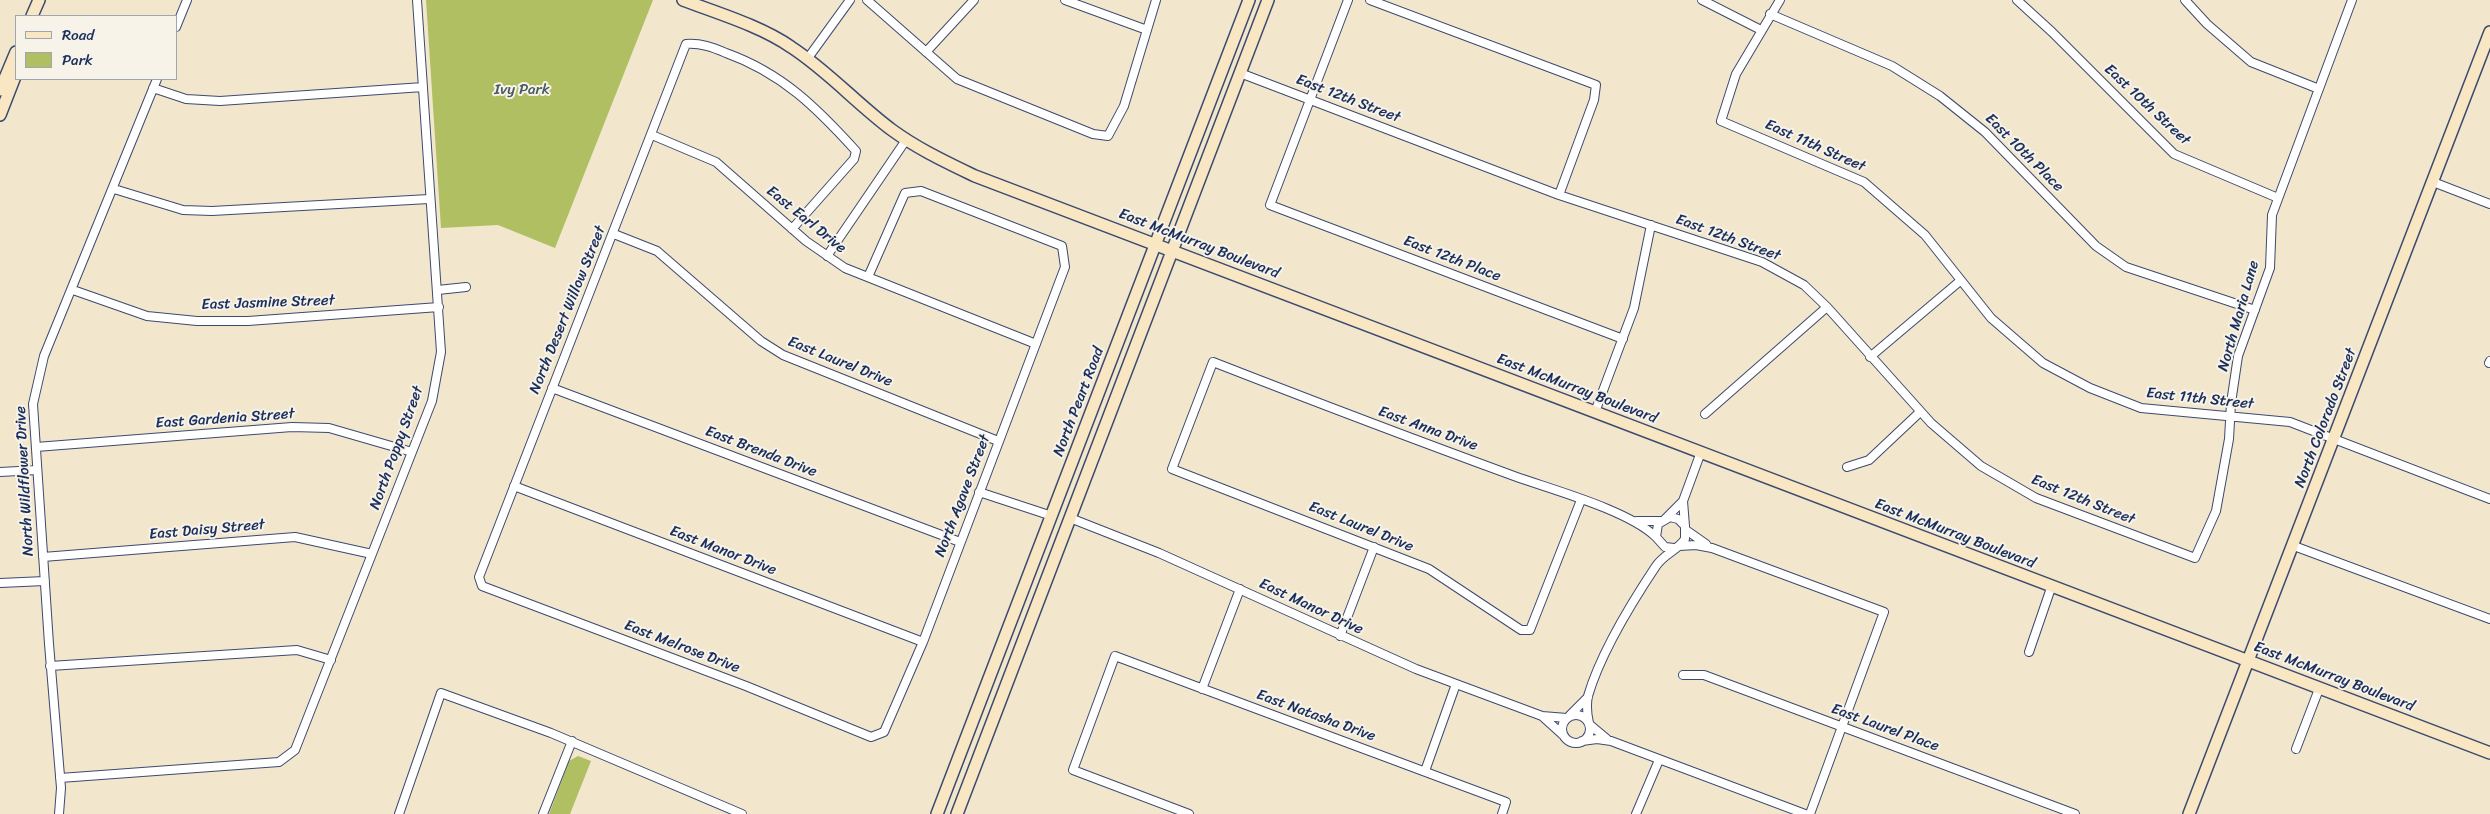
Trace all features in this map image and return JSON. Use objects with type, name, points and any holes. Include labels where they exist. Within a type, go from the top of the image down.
[{"type":"street","points":[[32,15],[39,0]]},
{"type":"street","points":[[40,15],[46,0]]},
{"type":"street","points":[[178,23],[187,0]]},
{"type":"street","name":"North Poppy Street","points":[[60,778],[279,762],[295,750],[432,401],[441,352],[438,290],[429,199],[417,0]]},
{"type":"street","name":"East McMurray Boulevard","points":[[683,0],[742,23],[789,45],[825,71],[906,140],[928,154],[975,176],[1702,452],[2051,588],[2490,752]]},
{"type":"street","points":[[808,58],[850,0]]},
{"type":"street","points":[[867,0],[957,79],[1093,134],[1108,136],[1124,106],[1156,0]]},
{"type":"street","points":[[926,52],[974,0]]},
{"type":"street","points":[[1064,0],[1147,30]]},
{"type":"street","name":"North Peart Road","points":[[937,814],[1249,0]]},
{"type":"street","points":[[957,814],[1268,0]]},
{"type":"street","points":[[1310,100],[1348,0]]},
{"type":"street","points":[[1370,0],[1596,85],[1594,100],[1559,195]]},
{"type":"street","points":[[1702,0],[1761,30],[1780,0]]},
{"type":"street","name":"East 10th Street","points":[[2017,0],[2052,32],[2174,154],[2278,198]]},
{"type":"street","points":[[2186,0],[2206,24],[2251,62],[2319,89]]},
{"type":"street","name":"North Maria Lane","points":[[2194,558],[2216,511],[2227,453],[2238,356],[2270,268],[2272,214],[2352,0]]},
{"type":"street","name":"East 10th Place","points":[[1770,14],[1892,66],[1940,96],[1985,132],[2096,246],[2126,267],[2255,310]]},
{"type":"street","name":"East 11th Street","points":[[1761,30],[1736,74],[1721,121],[1864,182],[1925,235],[1991,318],[2043,363],[2090,388],[2141,408],[2290,422],[2490,499]]},
{"type":"street","name":"North Colorado Street","points":[[2189,814],[2294,546],[2333,438],[2490,32]]},
{"type":"street","name":"North Desert Willow Street","points":[[482,586],[479,577],[614,234],[686,44],[699,43],[761,67],[790,86],[825,116],[856,151],[854,159],[792,230]]},
{"type":"street","points":[[0,90],[15,54]]},
{"type":"street","name":"East 12th Street","points":[[1240,73],[1559,195],[1762,262],[1804,285],[1827,307],[1920,412],[1981,466],[2036,498],[2194,558]]},
{"type":"street","points":[[0,115],[15,77]]},
{"type":"street","name":"North Wildflower Drive","points":[[58,814],[60,778],[50,666],[33,404],[44,356],[73,290],[157,80]]},
{"type":"street","points":[[153,88],[186,99],[220,101],[423,87]]},
{"type":"street","name":"East 12th Place","points":[[1310,100],[1270,205],[1623,339]]},
{"type":"street","name":"East Earl Drive","points":[[652,135],[716,162],[792,230],[845,268],[1036,344]]},
{"type":"street","points":[[827,256],[906,140]]},
{"type":"street","points":[[2433,182],[2490,204]]},
{"type":"street","points":[[114,189],[183,210],[212,212],[429,199]]},
{"type":"street","name":"North Agave Street","points":[[868,277],[905,193],[921,192],[1062,246],[1065,267],[923,642],[884,732],[871,737]]},
{"type":"street","points":[[1595,412],[1634,308],[1651,225]]},
{"type":"street","name":"East Laurel Drive","points":[[614,234],[657,251],[761,341],[783,355],[998,441]]},
{"type":"street","points":[[1870,357],[1960,281]]},
{"type":"street","points":[[438,290],[466,287]]},
{"type":"street","name":"East Jasmine Street","points":[[73,290],[147,316],[197,320],[248,321],[439,307]]},
{"type":"street","points":[[1705,414],[1827,307]]},
{"type":"street","name":"East Laurel Drive","points":[[1213,362],[1172,468],[1429,569],[1521,630],[1530,630],[1581,500]]},
{"type":"street","name":"East Anna Drive","points":[[1213,362],[1635,521],[1657,539]]},
{"type":"street","name":"East Brenda Drive","points":[[552,388],[960,542]]},
{"type":"street","points":[[1847,467],[1869,460],[1920,412]]},
{"type":"street","name":"East Gardenia Street","points":[[36,447],[301,427],[329,428],[412,452]]},
{"type":"street","points":[[1656,566],[1656,528],[1683,501],[1702,452]]},
{"type":"street","points":[[0,472],[37,470]]},
{"type":"street","name":"East Manor Drive","points":[[514,486],[923,642]]},
{"type":"street","points":[[979,492],[1052,516]]},
{"type":"street","points":[[1582,741],[1590,731],[1586,710],[1588,697],[1605,656],[1661,558],[1685,539],[1683,501]]},
{"type":"street","name":"East Manor Drive","points":[[1070,518],[1159,553],[1340,636],[1456,684],[1542,716],[1568,717]]},
{"type":"street","points":[[1663,520],[1674,518],[1712,548]]},
{"type":"street","name":"East Anna Drive","points":[[1635,521],[1663,520]]},
{"type":"street","name":"East Daisy Street","points":[[43,557],[295,537],[372,554]]},
{"type":"street","points":[[1657,539],[1665,547],[1696,545],[1712,548],[1884,612],[1810,814]]},
{"type":"street","points":[[2294,546],[2490,620]]},
{"type":"street","points":[[1340,636],[1374,547]]},
{"type":"street","points":[[0,583],[44,581]]},
{"type":"street","name":"East Melrose Drive","points":[[482,586],[746,686],[871,737]]},
{"type":"street","points":[[2029,652],[2051,588]]},
{"type":"street","points":[[1202,688],[1240,589]]},
{"type":"street","points":[[50,666],[296,650],[330,660]]},
{"type":"street","name":"East Natasha Drive","points":[[1190,814],[1074,770],[1116,656],[1506,802],[1502,814]]},
{"type":"street","name":"East Laurel Place","points":[[1683,675],[1704,675],[2075,814]]},
{"type":"street","points":[[1425,771],[1456,684]]},
{"type":"street","points":[[2296,749],[2319,689]]},
{"type":"street","points":[[399,814],[442,693],[572,741],[742,814]]},
{"type":"street","points":[[1588,697],[1568,717],[1562,728],[1564,736],[1570,742],[1597,738],[1611,741],[1805,814]]},
{"type":"street","name":"East Manor Drive","points":[[1542,716],[1564,736]]},
{"type":"street","points":[[1568,717],[1582,716],[1611,741]]},
{"type":"street","points":[[543,814],[572,741]]},
{"type":"street","points":[[1636,814],[1659,760]]},
{"type":"green space","name":"Ivy Park","points":[[426,0],[653,0],[555,248],[498,225],[441,228]]},
{"type":"green space","points":[[578,756],[591,761],[570,814],[549,814],[569,761]]}]
